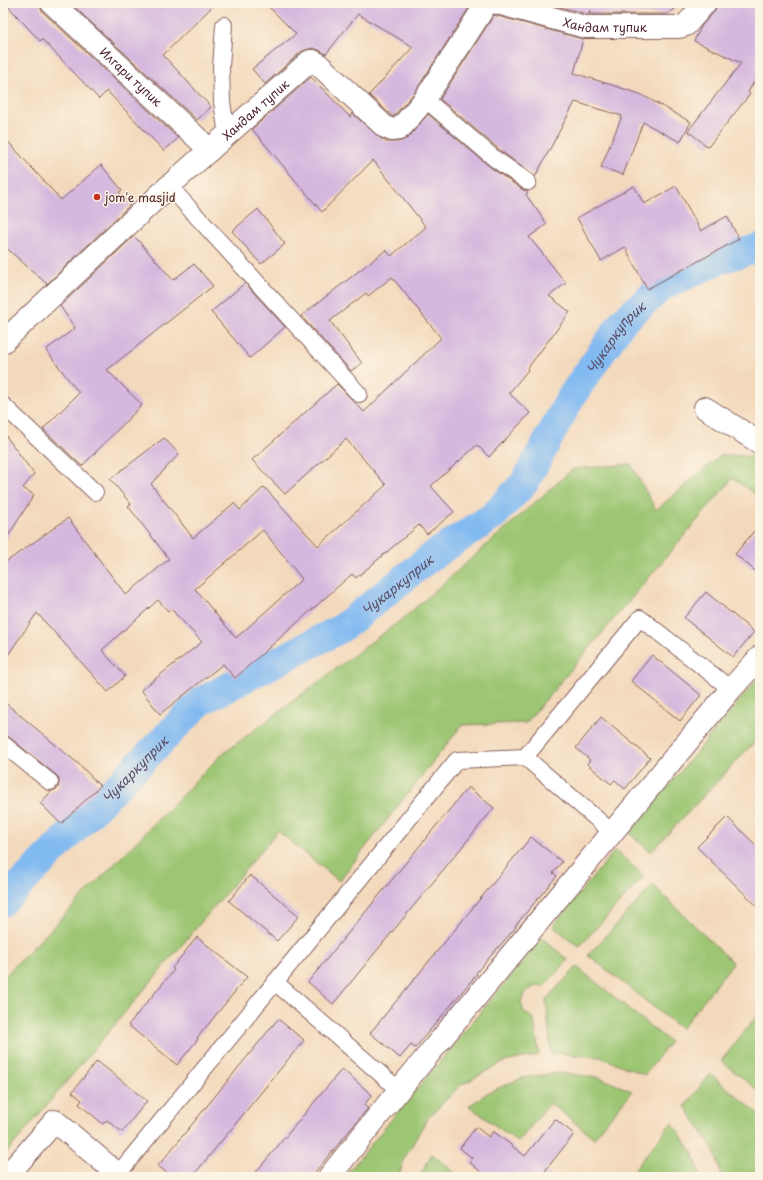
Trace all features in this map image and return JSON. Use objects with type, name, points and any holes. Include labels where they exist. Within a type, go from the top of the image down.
[{"type":"street","name":"Илгари тупик","points":[[52,3],[210,150]]},
{"type":"street","name":"Хандам тупик","points":[[3,342],[169,186],[310,61],[317,63],[385,127],[392,130],[399,129],[425,99],[487,3]]},
{"type":"street","name":"Хандам тупик","points":[[497,3],[585,27],[679,27],[686,25],[705,3]]},
{"type":"street","points":[[705,408],[760,443]]},
{"type":"street","points":[[329,1177],[399,1090],[730,690],[760,657]]},
{"type":"street","points":[[6,1177],[55,1121],[120,1176]]},
{"type":"lane","points":[[224,24],[221,67],[222,102],[227,135]]},
{"type":"lane","points":[[425,99],[495,159],[528,182]]},
{"type":"lane","points":[[169,186],[358,394]]},
{"type":"lane","points":[[3,404],[95,492]]},
{"type":"lane","points":[[525,757],[640,618],[730,690]]},
{"type":"lane","points":[[3,744],[50,782]]},
{"type":"lane","points":[[120,1176],[275,982],[457,760],[525,757],[613,833]]},
{"type":"lane","points":[[275,982],[399,1090]]},
{"type":"green space","points":[[721,455],[760,457],[760,498],[733,478],[526,723],[462,725],[339,881],[278,831],[3,1157],[3,978],[220,756],[406,616],[573,469],[631,464],[656,510]]},
{"type":"green space","points":[[760,676],[760,736],[651,852],[629,833]]},
{"type":"green space","points":[[615,850],[644,876],[579,947],[553,926]]},
{"type":"green space","points":[[653,885],[733,963],[681,1029],[588,955]]},
{"type":"green space","points":[[542,938],[568,960],[543,987],[535,986],[526,992],[521,1002],[524,1012],[534,1019],[539,1055],[504,1062],[461,1085],[427,1119],[403,1161],[399,1177],[344,1177]]},
{"type":"green space","points":[[577,967],[670,1042],[645,1075],[600,1057],[551,1053],[546,999]]},
{"type":"green space","points":[[760,1012],[760,1092],[721,1061]]},
{"type":"green space","points":[[559,1073],[597,1077],[632,1091],[594,1138],[550,1103],[518,1142],[469,1106],[487,1093],[522,1078]]},
{"type":"green space","points":[[710,1074],[760,1115],[760,1177],[722,1177],[714,1150],[685,1106]]},
{"type":"green space","points":[[672,1122],[693,1153],[701,1177],[642,1177],[634,1170]]},
{"type":"green space","points":[[432,1154],[460,1177],[419,1177]]},
{"type":"building","points":[[5,3],[40,3],[40,7],[43,12],[178,138],[164,151],[107,91],[99,99],[42,39],[40,41]]},
{"type":"building","points":[[70,3],[216,3],[163,55],[211,107],[197,120]]},
{"type":"building","points":[[265,3],[472,3],[415,92],[393,117],[369,95],[413,47],[358,14],[326,54],[313,48],[302,51],[265,84],[252,69],[296,34]]},
{"type":"building","points":[[545,3],[683,3],[668,14],[590,14],[590,10],[589,14],[587,14]]},
{"type":"building","points":[[717,3],[760,3],[760,72],[748,92],[750,94],[708,147],[688,131],[741,63],[694,41],[702,25],[715,11]]},
{"type":"building","points":[[494,15],[583,39],[574,73],[640,94],[691,122],[680,142],[643,122],[623,175],[601,167],[622,116],[575,102],[535,177],[501,151],[440,99]]},
{"type":"building","points":[[311,77],[350,117],[352,113],[380,138],[387,142],[401,141],[408,138],[428,114],[490,167],[523,190],[528,191],[526,195],[547,224],[529,237],[566,283],[549,296],[570,312],[527,369],[528,370],[509,393],[530,413],[489,457],[477,445],[431,486],[454,512],[427,534],[419,525],[356,578],[352,574],[235,678],[223,664],[160,714],[141,690],[202,642],[171,609],[168,611],[158,600],[102,650],[125,676],[108,692],[37,613],[3,662],[3,564],[68,518],[126,595],[169,559],[128,506],[131,504],[110,479],[164,438],[179,454],[151,484],[193,538],[234,503],[240,510],[264,487],[318,546],[386,485],[346,439],[285,494],[252,460],[337,384],[364,412],[441,338],[392,277],[368,296],[366,293],[330,321],[362,363],[351,371],[301,316],[386,250],[391,256],[426,227],[373,160],[322,212],[252,129]],"holes":[[[263,530],[302,579],[236,638],[195,589]]]},
{"type":"building","points":[[3,136],[61,200],[101,165],[122,190],[119,192],[130,205],[47,284],[3,245]]},
{"type":"building","points":[[634,186],[644,204],[676,186],[701,231],[727,216],[739,239],[647,289],[625,247],[601,261],[577,218]]},
{"type":"building","points":[[258,209],[285,244],[261,264],[232,231]]},
{"type":"building","points":[[134,236],[173,280],[194,264],[213,286],[107,370],[142,405],[82,466],[43,429],[79,393],[46,350],[75,328],[60,306]]},
{"type":"building","points":[[245,283],[285,327],[250,358],[211,312]]},
{"type":"building","points":[[3,432],[34,474],[23,488],[34,495],[3,544]]},
{"type":"building","points":[[760,524],[760,575],[735,554]]},
{"type":"building","points":[[706,592],[754,632],[733,657],[684,618]]},
{"type":"building","points":[[652,655],[701,695],[680,721],[631,681]]},
{"type":"building","points":[[3,701],[81,766],[100,786],[61,824],[40,803],[52,791],[58,788],[59,778],[9,737],[3,735]]},
{"type":"building","points":[[601,717],[650,758],[625,789],[615,780],[611,784],[587,764],[590,760],[576,748]]},
{"type":"building","points":[[468,787],[494,808],[333,1004],[308,982]]},
{"type":"building","points":[[727,817],[760,849],[760,909],[697,847]]},
{"type":"building","points":[[531,837],[562,862],[553,873],[557,876],[415,1048],[411,1045],[400,1058],[370,1033]]},
{"type":"building","points":[[250,875],[299,916],[277,941],[229,901]]},
{"type":"building","points":[[197,937],[247,977],[177,1065],[128,1025],[174,970],[172,968]]},
{"type":"building","points":[[278,1019],[304,1040],[192,1177],[172,1177],[158,1166]]},
{"type":"building","points":[[97,1061],[147,1101],[122,1132],[107,1120],[103,1124],[79,1104],[82,1100],[72,1092]]},
{"type":"building","points":[[342,1069],[372,1095],[364,1105],[368,1108],[311,1177],[252,1177]]},
{"type":"building","points":[[555,1119],[574,1134],[545,1171],[553,1177],[487,1177],[469,1162],[472,1158],[460,1148],[476,1127],[489,1137],[493,1131],[525,1156]]},
{"type":"waterway","name":"Чукаркуприк","points":[[3,902],[201,701],[342,628],[432,556],[492,517],[525,482],[571,397],[623,321],[663,286],[719,260],[760,247]]},
{"type":"place","name":"jom'e masjid","points":[[97,197]]}]
